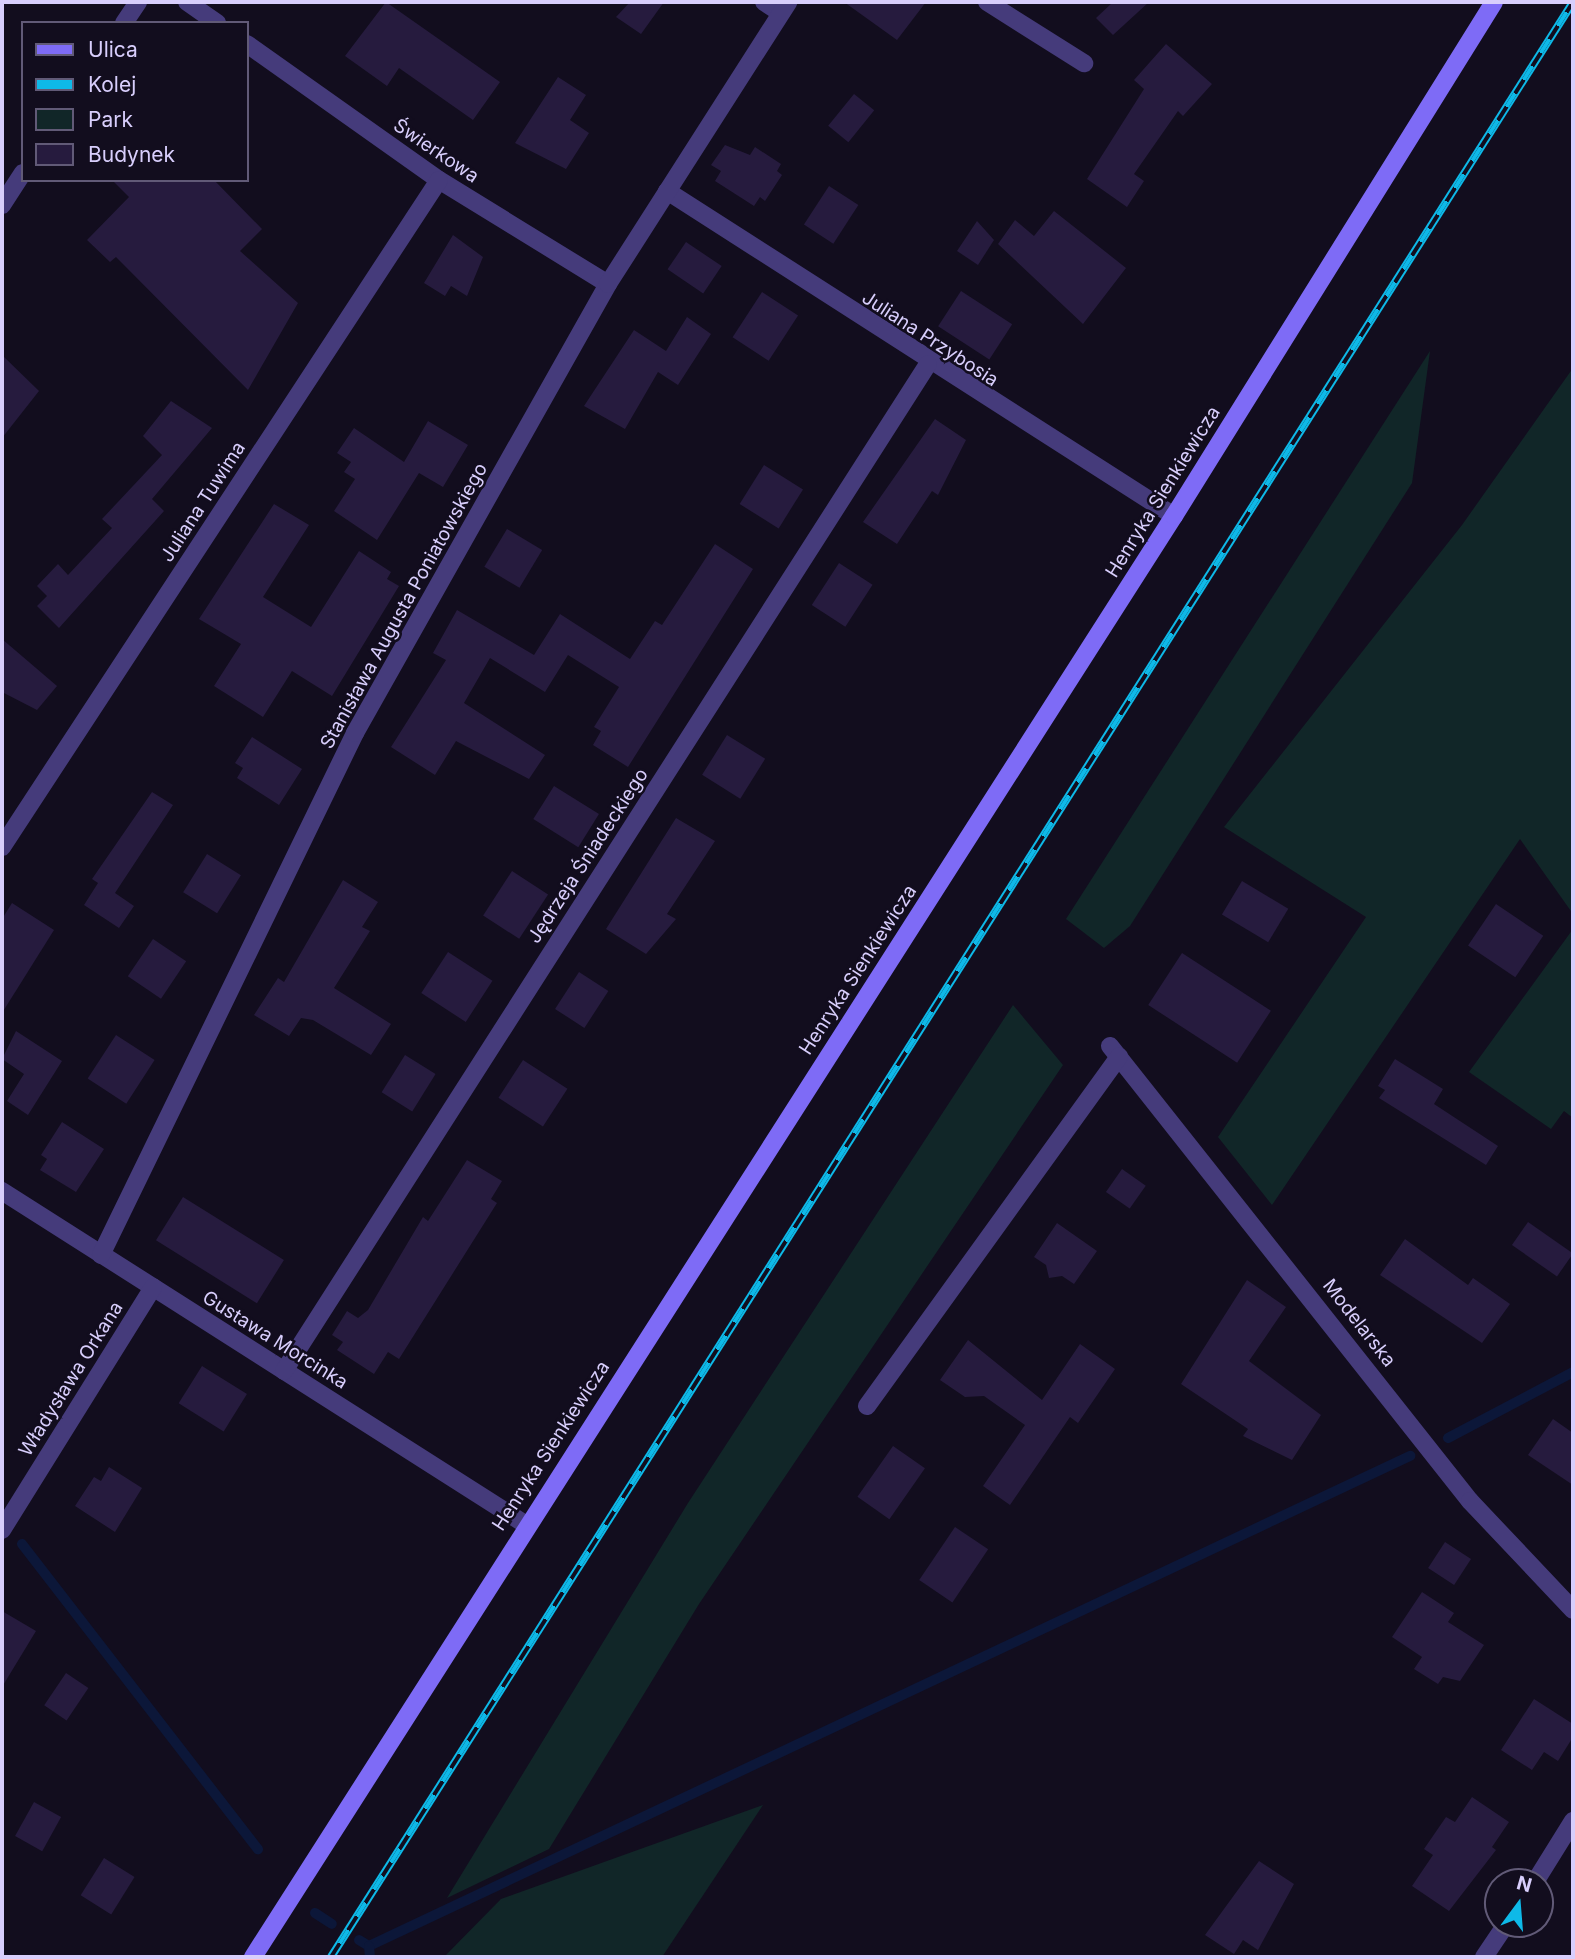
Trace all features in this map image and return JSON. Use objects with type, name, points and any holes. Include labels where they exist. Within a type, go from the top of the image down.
[{"type":"main road","name":"Henryka Sienkiewicza","points":[[253,1957],[525,1524],[1174,516],[1487,4]]},
{"type":"street","points":[[125,21],[138,2]]},
{"type":"street","points":[[187,2],[214,21]]},
{"type":"street","points":[[764,2],[784,8]]},
{"type":"street","points":[[987,2],[1084,63]]},
{"type":"street","name":"Stanisława Augusta Poniatowskiego","points":[[101,1255],[355,733],[608,284],[784,8]]},
{"type":"street","name":"Świerkowa","points":[[248,45],[439,180],[608,284]]},
{"type":"street","points":[[2,205],[21,176]]},
{"type":"street","name":"Juliana Tuwima","points":[[2,847],[439,180]]},
{"type":"street","name":"Juliana Przybosia","points":[[667,191],[928,364],[1174,516]]},
{"type":"street","name":"Jędrzeja Śniadeckiego","points":[[284,1371],[928,364]]},
{"type":"street","name":"Modelarska","points":[[867,1406],[1114,1051],[1470,1501],[1573,1610]]},
{"type":"street","name":"Gustawa Morcinka","points":[[2,1191],[525,1524]]},
{"type":"street","name":"Władysława Orkana","points":[[2,1530],[153,1287]]},
{"type":"street","points":[[1544,1868],[1573,1821]]},
{"type":"street","points":[[1484,1957],[1497,1938]]},
{"type":"green space","points":[[1430,351],[1412,483],[1130,926],[1104,948],[1066,919]]},
{"type":"green space","points":[[1573,368],[1573,914],[1520,839],[1272,1205],[1218,1137],[1366,917],[1224,827],[1462,525]]},
{"type":"green space","points":[[1573,929],[1573,1118],[1564,1111],[1551,1129],[1469,1072]]},
{"type":"green space","points":[[1013,1005],[1063,1065],[699,1604],[549,1849],[447,1898],[688,1503]]},
{"type":"green space","points":[[763,1805],[662,1957],[444,1957],[501,1899]]},
{"type":"building","points":[[386,2],[500,82],[473,120],[399,68],[387,86],[345,56]]},
{"type":"building","points":[[630,2],[664,2],[641,34],[616,17]]},
{"type":"building","points":[[844,2],[926,2],[897,40]]},
{"type":"building","points":[[1113,2],[1149,2],[1113,35],[1096,18]]},
{"type":"building","points":[[1166,44],[1212,84],[1183,116],[1178,111],[1134,174],[1144,181],[1127,207],[1087,179],[1144,89],[1134,80]]},
{"type":"building","points":[[558,77],[586,95],[570,120],[589,133],[566,169],[515,143]]},
{"type":"building","points":[[854,94],[874,110],[848,142],[828,126]]},
{"type":"building","points":[[725,145],[750,155],[755,147],[781,164],[777,171],[782,175],[765,201],[760,197],[754,206],[715,181],[721,171],[711,165]]},
{"type":"building","points":[[114,182],[216,182],[262,229],[240,251],[298,303],[248,390],[116,257],[110,262],[87,240],[129,197]]},
{"type":"building","points":[[829,186],[858,205],[833,244],[804,225]]},
{"type":"building","points":[[1054,211],[1126,268],[1083,324],[998,244],[1015,220],[1034,236]]},
{"type":"building","points":[[977,221],[994,240],[978,265],[957,251]]},
{"type":"building","points":[[453,235],[483,257],[467,296],[451,286],[445,296],[424,283]]},
{"type":"building","points":[[686,242],[722,266],[703,293],[668,269]]},
{"type":"building","points":[[961,291],[1012,324],[989,359],[938,326]]},
{"type":"building","points":[[762,292],[798,315],[769,361],[733,337]]},
{"type":"building","points":[[687,317],[711,334],[678,385],[658,372],[625,429],[584,406],[634,330],[666,351]]},
{"type":"building","points":[[2,355],[39,391],[2,438]]},
{"type":"building","points":[[171,401],[212,428],[152,499],[164,511],[59,628],[37,606],[47,596],[37,586],[58,564],[68,575],[112,528],[102,519],[162,455],[143,436]]},
{"type":"building","points":[[935,419],[966,440],[938,495],[932,491],[897,544],[863,522]]},
{"type":"building","points":[[428,421],[468,445],[443,487],[419,473],[377,540],[334,511],[355,479],[344,472],[351,462],[337,453],[354,428],[404,462]]},
{"type":"building","points":[[764,465],[803,489],[779,528],[740,504]]},
{"type":"building","points":[[274,504],[309,525],[263,597],[311,627],[359,551],[391,572],[387,579],[399,586],[332,696],[292,671],[263,717],[214,686],[241,644],[199,619]]},
{"type":"building","points":[[507,529],[542,550],[519,588],[484,567]]},
{"type":"building","points":[[715,544],[753,569],[628,767],[593,745],[601,731],[594,727],[619,687],[568,655],[545,692],[490,658],[464,703],[545,755],[529,779],[456,741],[435,775],[391,747],[446,660],[433,653],[457,610],[534,655],[560,614],[630,659],[655,621],[662,625]]},
{"type":"building","points":[[839,563],[873,585],[845,627],[812,605]]},
{"type":"building","points":[[2,639],[57,686],[37,710],[2,692]]},
{"type":"building","points":[[727,735],[765,759],[740,799],[702,775]]},
{"type":"building","points":[[252,737],[302,769],[279,805],[237,778],[243,768],[235,763]]},
{"type":"building","points":[[554,786],[599,814],[578,847],[533,819]]},
{"type":"building","points":[[152,792],[173,805],[115,893],[134,906],[119,928],[84,905],[98,883],[92,879]]},
{"type":"building","points":[[676,818],[715,841],[667,914],[676,919],[646,954],[606,929]]},
{"type":"building","points":[[207,854],[241,875],[217,913],[183,892]]},
{"type":"building","points":[[512,871],[548,894],[519,939],[483,915]]},
{"type":"building","points":[[343,880],[378,902],[362,927],[370,931],[334,988],[391,1024],[371,1055],[313,1020],[301,1018],[289,1036],[254,1015],[278,978],[284,982]]},
{"type":"building","points":[[1242,881],[1288,909],[1268,942],[1222,914]]},
{"type":"building","points":[[12,903],[54,930],[2,1013],[2,919]]},
{"type":"building","points":[[1496,904],[1543,936],[1515,977],[1468,945]]},
{"type":"building","points":[[153,939],[186,961],[161,999],[128,976]]},
{"type":"building","points":[[448,952],[492,981],[466,1022],[421,993]]},
{"type":"building","points":[[1182,953],[1271,1011],[1237,1063],[1148,1005]]},
{"type":"building","points":[[579,972],[608,991],[584,1028],[555,1009]]},
{"type":"building","points":[[16,1031],[62,1061],[28,1115],[7,1101],[24,1074],[2,1059]]},
{"type":"building","points":[[116,1035],[155,1060],[126,1104],[88,1079]]},
{"type":"building","points":[[405,1055],[436,1074],[412,1111],[382,1092]]},
{"type":"building","points":[[1395,1059],[1443,1089],[1434,1104],[1498,1146],[1486,1165],[1379,1098],[1385,1090],[1378,1086]]},
{"type":"building","points":[[523,1060],[567,1089],[543,1127],[498,1098]]},
{"type":"building","points":[[62,1122],[104,1149],[76,1192],[40,1170],[47,1159],[41,1155]]},
{"type":"building","points":[[467,1160],[502,1181],[491,1199],[497,1203],[399,1359],[388,1352],[374,1374],[337,1350],[343,1342],[332,1335],[347,1311],[358,1318],[368,1310],[423,1217],[428,1221]]},
{"type":"building","points":[[1122,1169],[1146,1186],[1130,1209],[1106,1192]]},
{"type":"building","points":[[183,1197],[284,1260],[257,1303],[156,1240]]},
{"type":"building","points":[[1528,1222],[1573,1254],[1557,1276],[1512,1245]]},
{"type":"building","points":[[1057,1223],[1097,1251],[1074,1284],[1062,1276],[1049,1278],[1046,1265],[1034,1257]]},
{"type":"building","points":[[1405,1239],[1468,1285],[1473,1278],[1510,1304],[1482,1343],[1380,1275]]},
{"type":"building","points":[[1247,1280],[1286,1307],[1249,1361],[1321,1415],[1292,1460],[1243,1436],[1248,1429],[1181,1384]]},
{"type":"building","points":[[968,1340],[1042,1400],[1080,1344],[1115,1369],[1078,1423],[1070,1417],[1010,1505],[983,1486],[1025,1425],[984,1396],[965,1397],[940,1380]]},
{"type":"building","points":[[202,1366],[247,1394],[224,1431],[179,1403]]},
{"type":"building","points":[[1553,1419],[1573,1433],[1573,1485],[1528,1455]]},
{"type":"building","points":[[893,1446],[925,1468],[889,1519],[857,1497]]},
{"type":"building","points":[[109,1467],[142,1488],[115,1532],[75,1506],[94,1477],[101,1481]]},
{"type":"building","points":[[955,1527],[988,1549],[952,1602],[919,1580]]},
{"type":"building","points":[[1445,1542],[1471,1559],[1454,1585],[1428,1568]]},
{"type":"building","points":[[1422,1592],[1454,1613],[1448,1622],[1484,1645],[1460,1681],[1443,1677],[1438,1684],[1414,1669],[1422,1657],[1392,1637]]},
{"type":"building","points":[[2,1611],[36,1631],[2,1687]]},
{"type":"building","points":[[66,1673],[88,1688],[67,1720],[44,1705]]},
{"type":"building","points":[[1534,1699],[1573,1724],[1573,1737],[1558,1761],[1544,1752],[1532,1770],[1501,1750]]},
{"type":"building","points":[[1472,1797],[1509,1822],[1492,1847],[1496,1850],[1449,1911],[1412,1886],[1433,1855],[1424,1849],[1446,1817],[1455,1822]]},
{"type":"building","points":[[34,1802],[61,1817],[42,1851],[15,1836]]},
{"type":"building","points":[[104,1858],[135,1877],[111,1914],[81,1895]]},
{"type":"building","points":[[1259,1861],[1294,1884],[1258,1950],[1243,1940],[1234,1954],[1205,1935]]},
{"type":"waterway","points":[[1448,1438],[1573,1372]]},
{"type":"waterway","points":[[369,1946],[1410,1456]]},
{"type":"waterway","points":[[22,1544],[258,1849]]},
{"type":"waterway","points":[[315,1913],[332,1924]]},
{"type":"waterway","points":[[359,1940],[369,1946]]},
{"type":"waterway","points":[[369,1946],[370,1957]]},
{"type":"railway","points":[[331,1957],[1573,2]]}]
